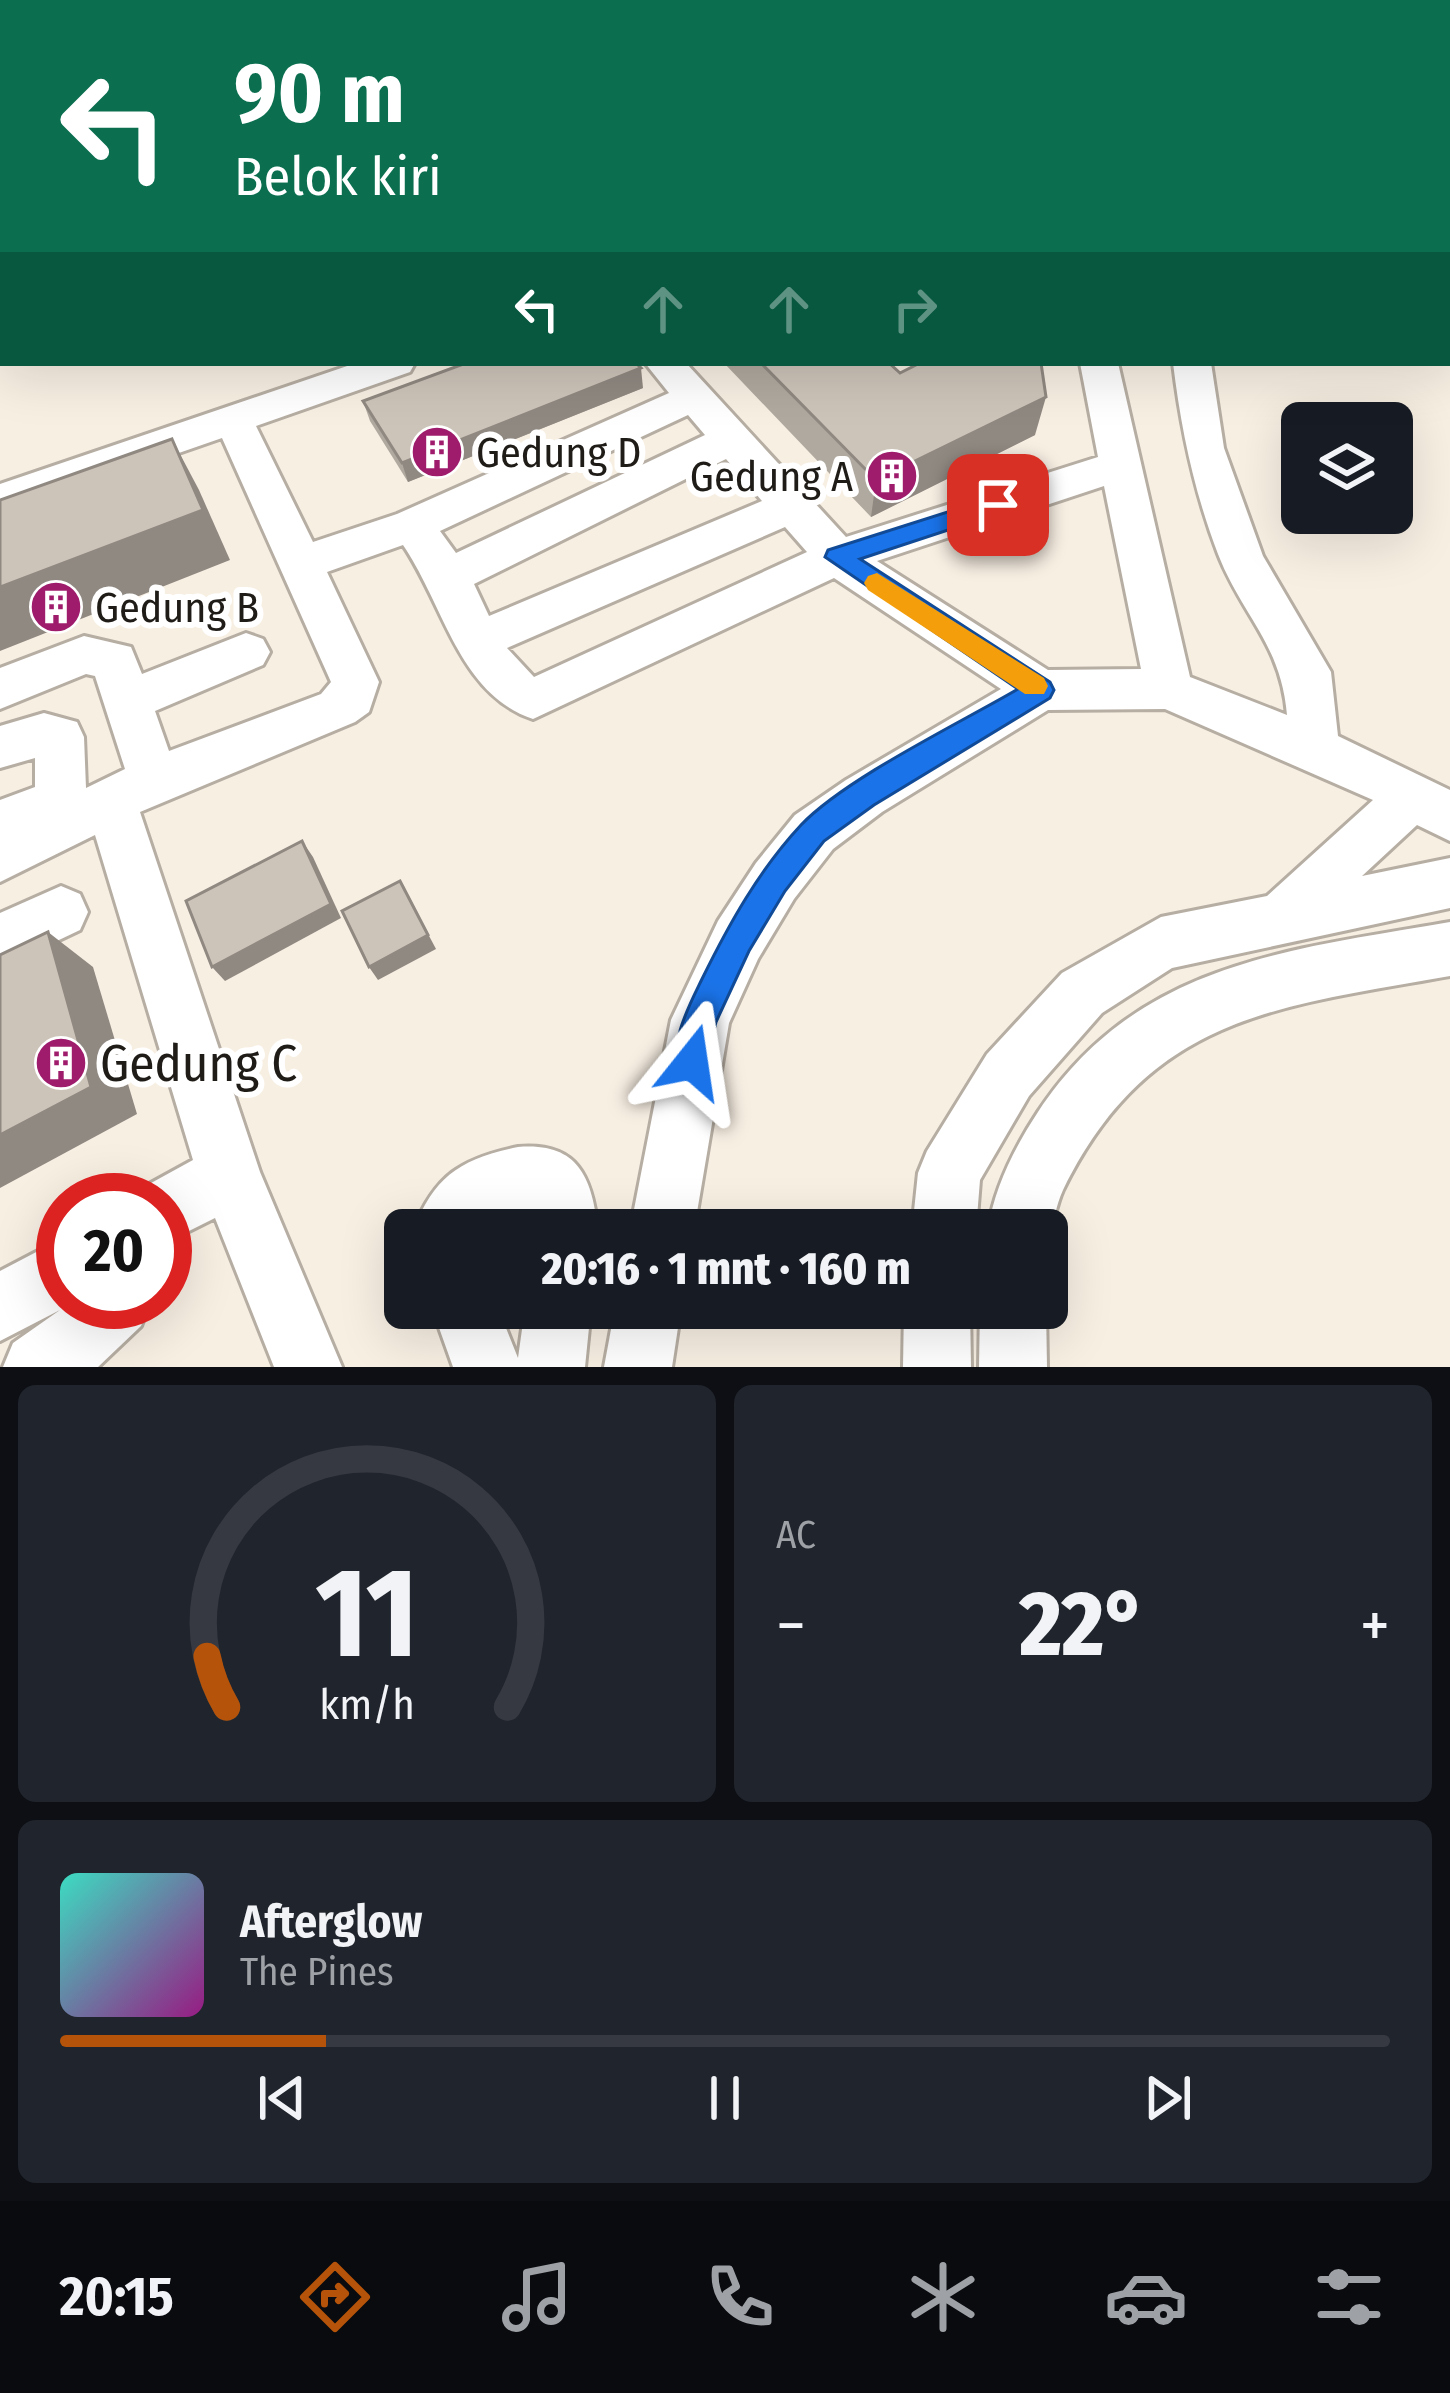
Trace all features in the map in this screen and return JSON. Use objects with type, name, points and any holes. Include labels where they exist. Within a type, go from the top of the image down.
[{"type":"street","points":[[7,486],[234,421],[388,366]]},
{"type":"street","points":[[667,366],[837,557],[1040,690]]},
{"type":"street","points":[[1101,366],[1118,466],[1150,585],[1168,689]]},
{"type":"street","points":[[1192,366],[1204,448],[1242,558],[1307,672],[1315,748]]},
{"type":"street","points":[[300,565],[412,525],[694,397]]},
{"type":"street","points":[[0,858],[132,791],[338,708],[352,698],[355,682],[234,421]]},
{"type":"street","points":[[448,578],[731,440]]},
{"type":"street","points":[[412,525],[448,578],[478,641],[520,696],[544,698],[837,557],[1118,466]]},
{"type":"street","points":[[478,641],[789,507]]},
{"type":"street","points":[[127,700],[246,652]]},
{"type":"street","points":[[0,689],[59,662],[98,656],[114,661],[127,700],[132,791],[229,1174],[308,1367]]},
{"type":"street","points":[[666,1209],[700,1020],[738,940],[775,881],[814,832],[864,796],[1040,690],[1168,689],[1315,748],[1432,807],[1289,908],[1287,919]]},
{"type":"street","points":[[0,746],[44,734],[58,737],[64,786],[53,803],[0,824]]},
{"type":"street","points":[[946,1209],[949,1173],[1008,1076],[1082,993],[1161,944],[1450,883]]},
{"type":"street","points":[[0,941],[61,912]]},
{"type":"street","points":[[1022,1209],[1066,1119],[1131,1044],[1198,1004],[1310,975],[1450,949]]},
{"type":"street","points":[[192,1195],[229,1174]]},
{"type":"street","points":[[459,1209],[478,1191],[520,1174],[548,1178],[564,1209]]},
{"type":"street","points":[[0,1308],[36,1287]]},
{"type":"street","points":[[38,1367],[89,1329]]},
{"type":"street","points":[[473,1329],[487,1367]]},
{"type":"street","points":[[551,1367],[556,1329]]},
{"type":"street","points":[[638,1367],[644,1329]]},
{"type":"street","points":[[937,1367],[938,1329]]},
{"type":"street","points":[[1013,1329],[1013,1367]]},
{"type":"building","name":"Gedung D","points":[[458,366],[641,368],[402,463],[363,401]]},
{"type":"building","points":[[764,366],[892,366],[900,373],[914,366],[1041,366],[1046,397],[876,480]]},
{"type":"building","points":[[172,439],[203,510],[0,587],[0,500]]},
{"type":"building","points":[[302,841],[331,904],[212,967],[186,901]]},
{"type":"building","points":[[400,881],[428,935],[369,967],[342,911]]},
{"type":"building","points":[[48,932],[91,1087],[0,1135],[0,955]]},
{"type":"slow traffic","points":[[877,583],[1034,686]]},
{"type":"place","name":"Gedung D","points":[[437,452]]},
{"type":"place","name":"Gedung A","points":[[892,476]]},
{"type":"place","name":"Gedung B","points":[[56,607]]},
{"type":"place","name":"Gedung C","points":[[61,1063]]},
{"type":"route","points":[[692,1062],[700,1020],[738,940],[775,881],[814,832],[864,796],[1040,690],[837,557],[998,505]]}]
